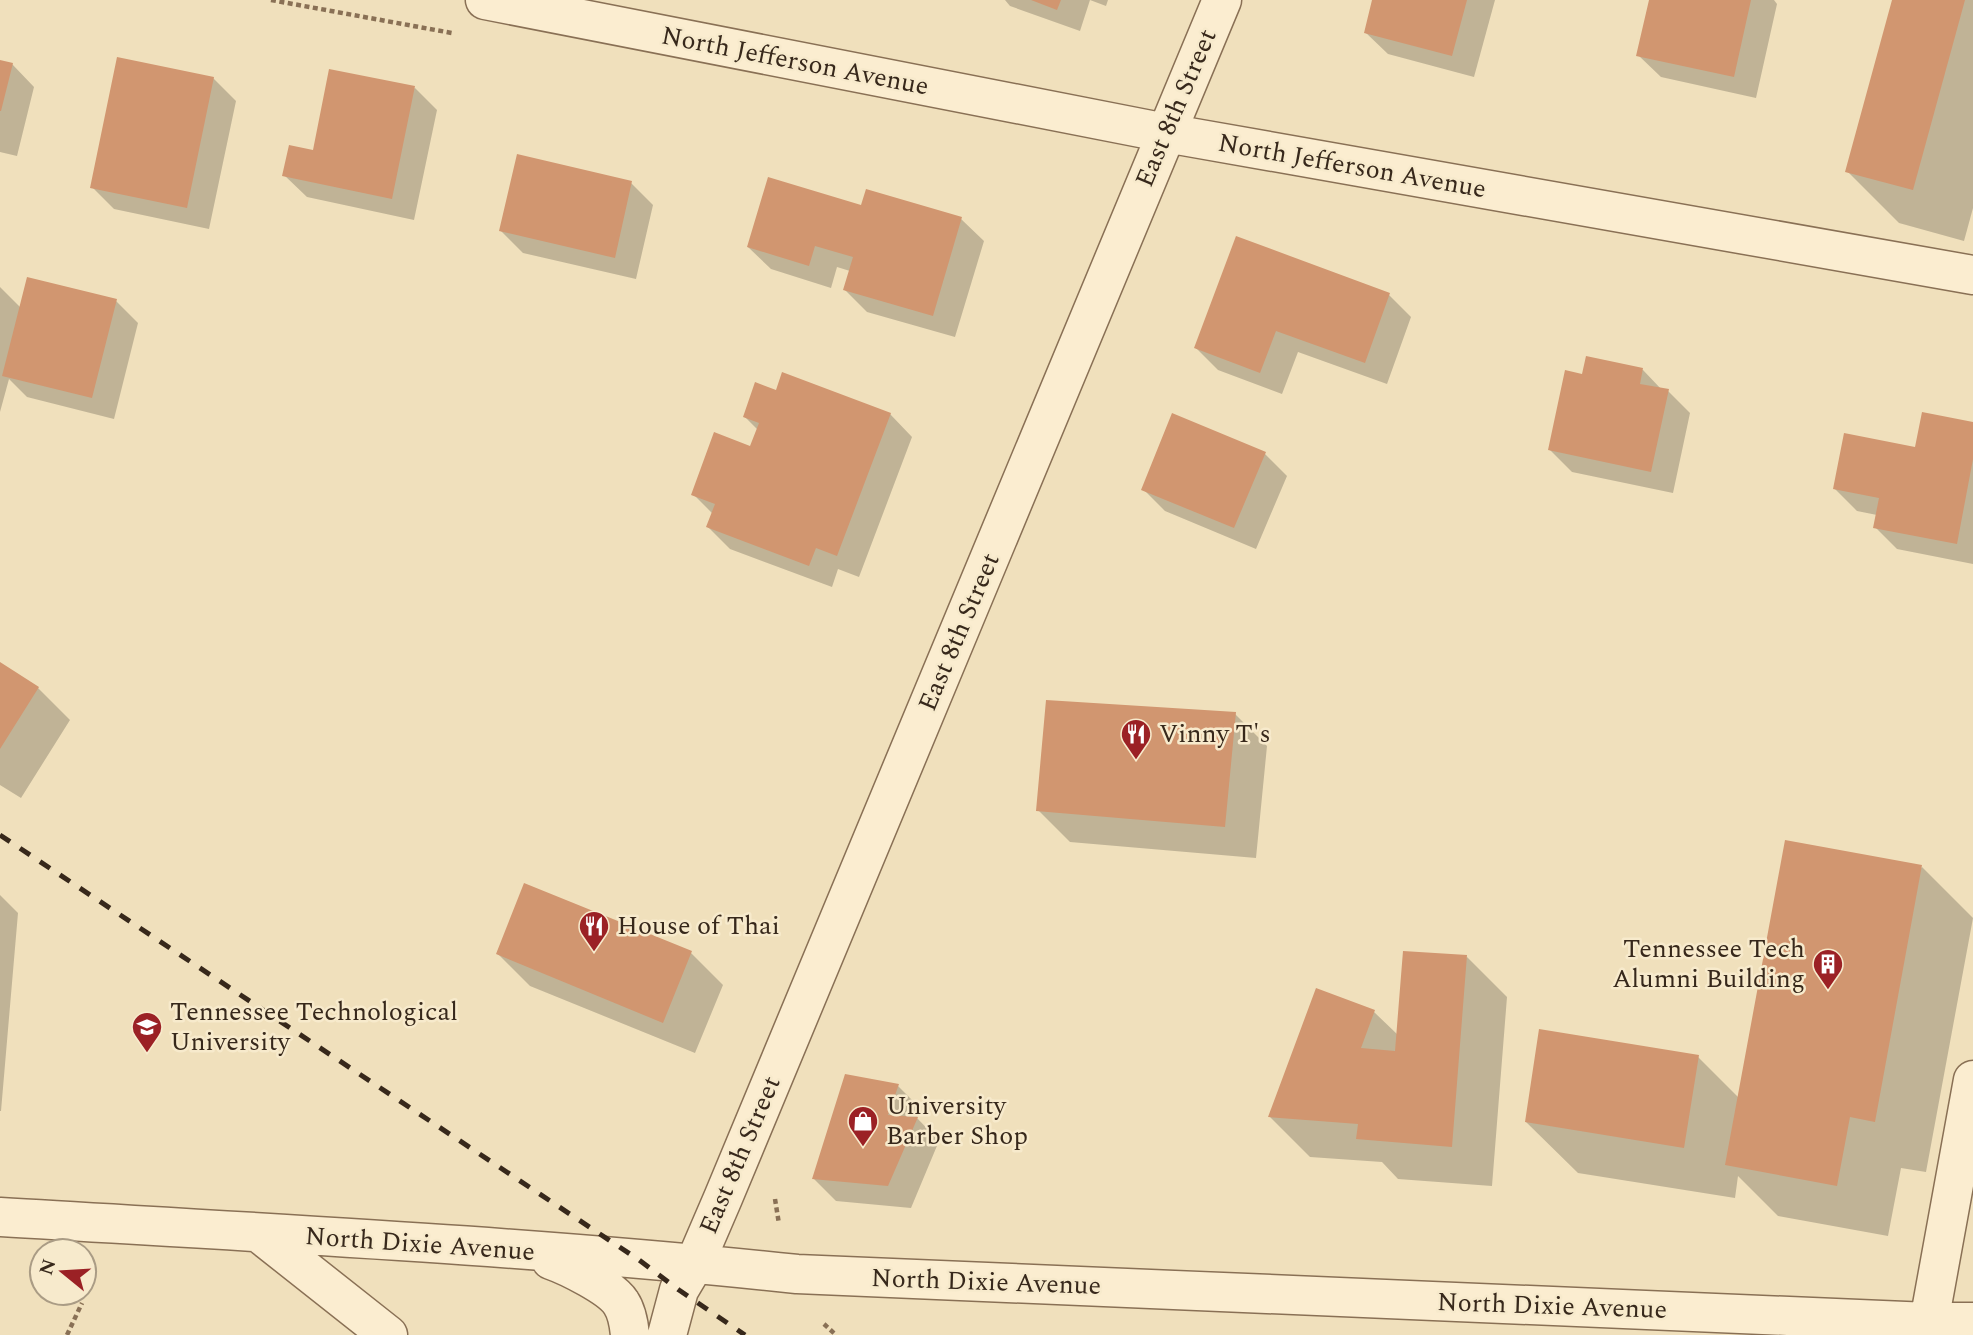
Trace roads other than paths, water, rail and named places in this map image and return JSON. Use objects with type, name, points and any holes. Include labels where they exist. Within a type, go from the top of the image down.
[{"type":"street","name":"North Jefferson Avenue","points":[[485,0],[1166,133],[1973,275]]},
{"type":"street","name":"East 8th Street","points":[[667,1335],[679,1290],[695,1264],[1222,0]]},
{"type":"street","points":[[1927,1329],[1973,1080]]},
{"type":"street","name":"North Dixie Avenue","points":[[0,1217],[515,1251],[797,1274],[1927,1329],[1973,1322]]},
{"type":"street","points":[[259,1233],[388,1335]]},
{"type":"street","points":[[515,1251],[569,1266],[607,1290],[621,1302],[630,1335]]},
{"type":"railway","points":[[0,835],[639,1260],[745,1335]]},
{"type":"place","name":"Vinny T's","points":[[1136,761]]},
{"type":"place","name":"House of Thai","points":[[594,953]]},
{"type":"place","name":"Tennessee Tech Alumni Building","points":[[1828,991]]},
{"type":"place","name":"Tennessee Technological University","points":[[147,1054]]},
{"type":"place","name":"University Barber Shop","points":[[863,1148]]}]
